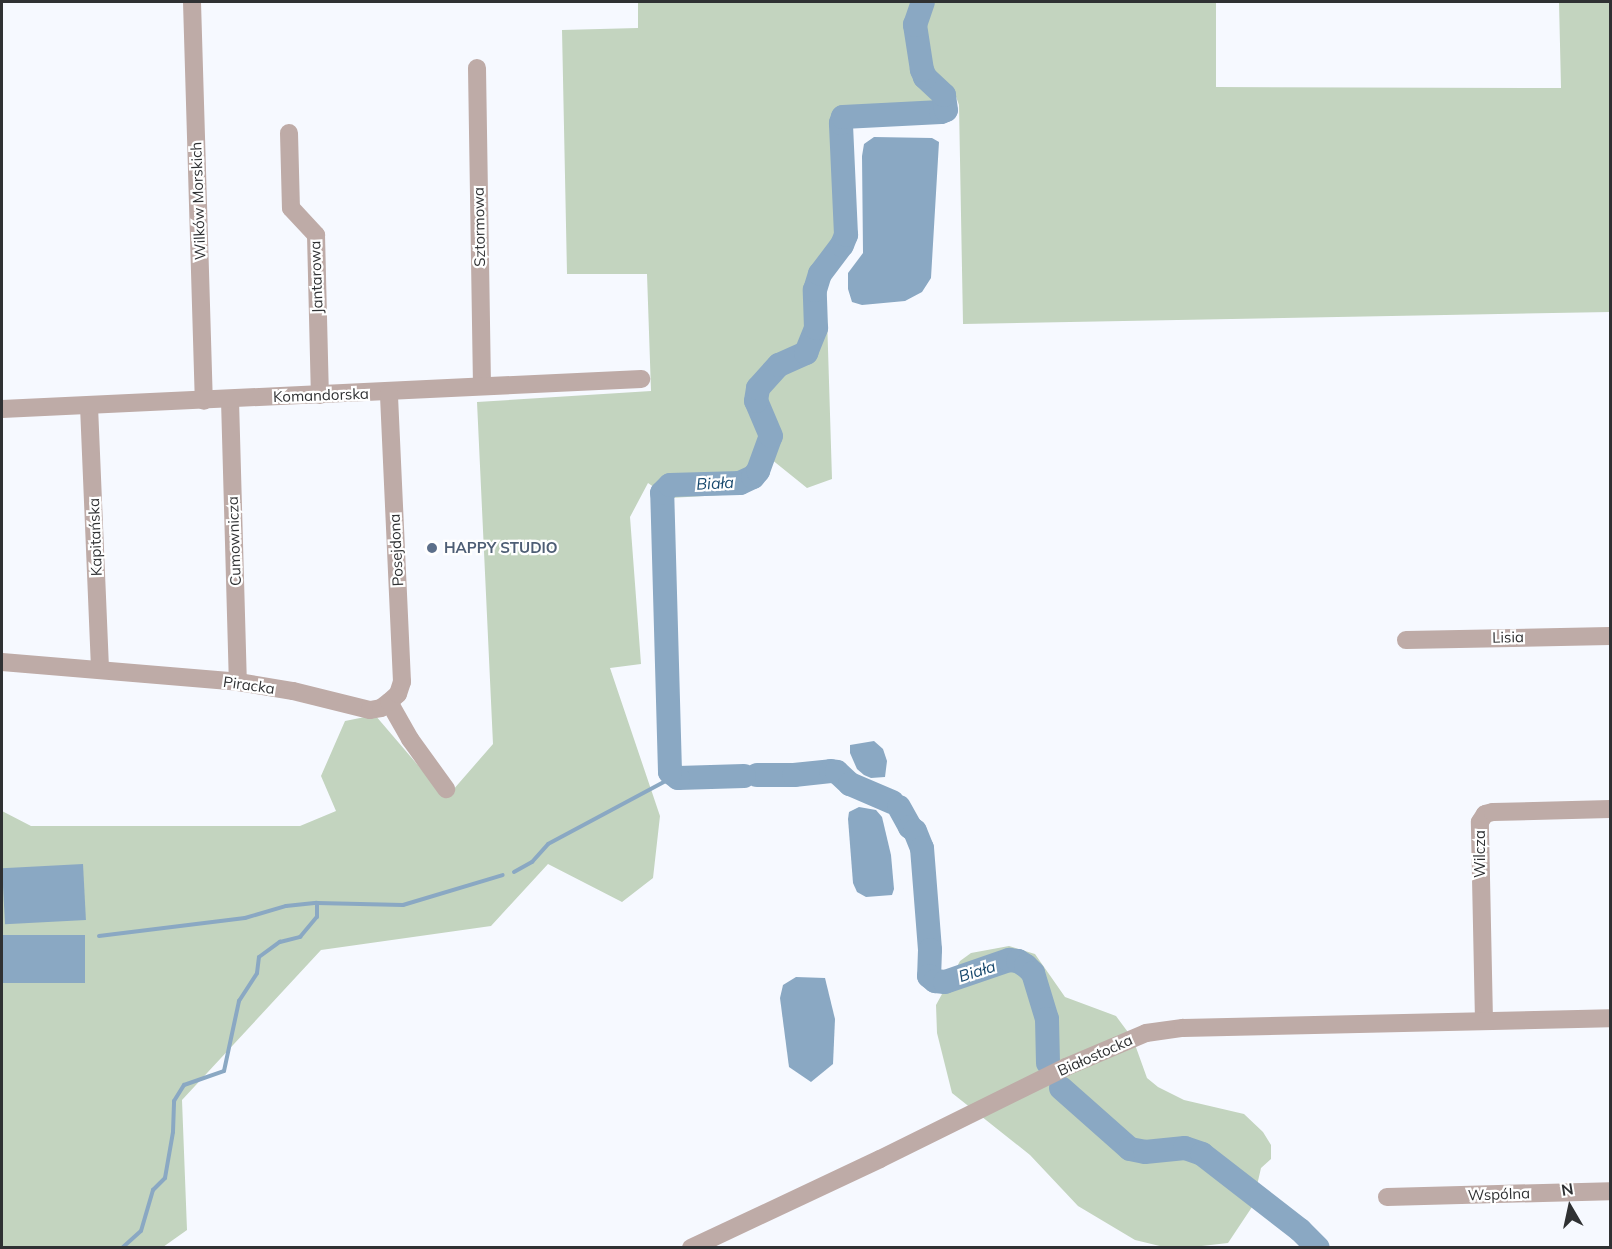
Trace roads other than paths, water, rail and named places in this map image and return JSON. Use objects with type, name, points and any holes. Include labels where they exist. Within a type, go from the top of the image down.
[{"type":"street","name":"Wilków Morskich","points":[[192,2],[204,401]]},
{"type":"street","name":"Sztormowa","points":[[477,68],[482,386]]},
{"type":"street","name":"Jantarowa","points":[[289,133],[291,208],[316,235],[320,395]]},
{"type":"street","name":"Komandorska","points":[[2,409],[389,393],[482,386],[641,379]]},
{"type":"street","name":"Posejdona","points":[[389,393],[402,682],[399,694],[389,702]]},
{"type":"street","name":"Cumownicza","points":[[230,400],[238,682]]},
{"type":"street","name":"Kapitańska","points":[[89,406],[100,669]]},
{"type":"street","name":"Lisia","points":[[1406,640],[1611,636]]},
{"type":"street","name":"Piracka","points":[[2,662],[238,682],[332,700],[359,709],[381,708],[389,702]]},
{"type":"street","points":[[389,702],[410,739],[446,789]]},
{"type":"street","name":"Wilcza","points":[[1484,1021],[1480,822],[1485,814],[1492,812],[1611,809]]},
{"type":"street","name":"Białostocka","points":[[691,1248],[880,1159],[1066,1067],[1146,1033],[1183,1028],[1611,1018]]},
{"type":"street","name":"Wspólna","points":[[1387,1197],[1611,1191]]},
{"type":"water","points":[[874,137],[932,138],[939,142],[931,278],[922,292],[905,301],[862,305],[852,302],[848,289],[848,273],[863,253],[862,156],[864,144]]},
{"type":"water","points":[[874,741],[883,749],[887,761],[885,777],[871,778],[864,775],[857,769],[850,753],[850,745]]},
{"type":"water","points":[[859,807],[876,810],[882,817],[891,855],[894,889],[892,895],[866,897],[857,892],[853,883],[848,819],[849,812]]},
{"type":"water","points":[[83,864],[86,920],[5,924],[2,868]]},
{"type":"water","points":[[2,935],[85,935],[85,983],[2,983]]},
{"type":"water","points":[[796,977],[825,978],[835,1019],[833,1064],[811,1082],[789,1067],[780,998],[783,985]]},
{"type":"waterway","name":"Biała","points":[[744,776],[678,778],[670,772],[662,493],[670,485],[740,483],[753,477],[758,471],[771,436],[756,401],[758,388],[779,365],[806,353],[816,328],[815,290],[820,274],[842,245],[846,235],[841,123],[843,117],[946,110],[944,95],[925,77],[922,70],[915,25],[923,2]]},
{"type":"waterway","name":"Biała","points":[[757,775],[837,772],[850,784],[892,802]]},
{"type":"waterway","points":[[514,872],[532,862],[548,844],[673,777]]},
{"type":"waterway","name":"Biała","points":[[899,807],[910,827],[915,831],[922,848],[930,950],[929,976],[935,981],[945,982],[1009,960],[1018,961],[1026,966],[1033,973],[1047,1019],[1048,1063]]},
{"type":"waterway","points":[[99,936],[245,918],[286,906],[317,903],[403,905],[503,875]]},
{"type":"waterway","points":[[122,1248],[141,1231],[153,1190],[165,1178],[173,1132],[174,1101],[184,1085],[224,1071],[239,1001],[257,973],[259,957],[280,942],[300,937],[317,917],[317,903]]},
{"type":"waterway","name":"Biała","points":[[1061,1088],[1130,1149],[1145,1152],[1185,1148],[1202,1154],[1300,1230],[1318,1248]]},
{"type":"place","name":"HAPPY STUDIO","points":[[432,548]]}]
